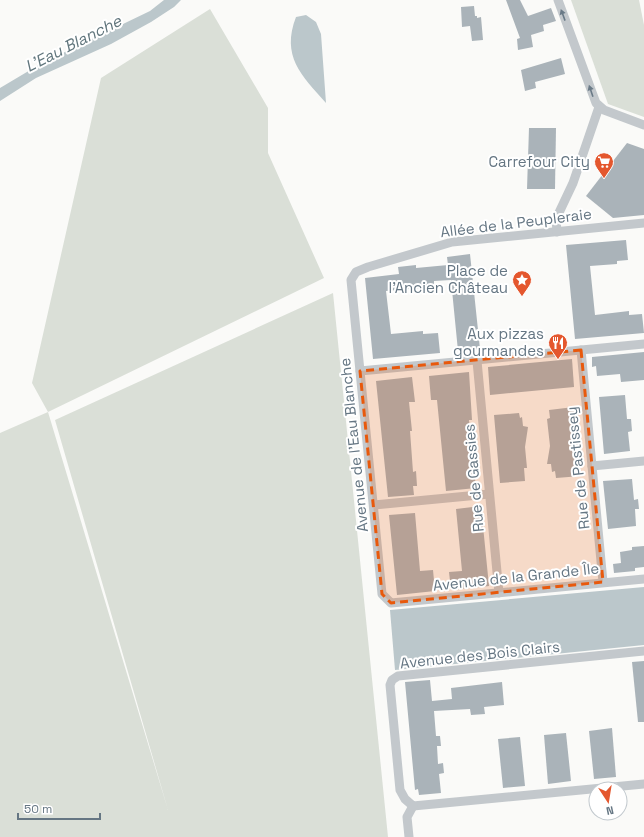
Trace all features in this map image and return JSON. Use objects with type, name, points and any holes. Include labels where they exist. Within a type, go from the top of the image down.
[{"type":"street","points":[[558,0],[593,98],[599,107],[644,125]]},
{"type":"street","points":[[557,232],[556,219],[573,183],[599,107]]},
{"type":"street","name":"Allée de la Peupleraie","points":[[351,280],[356,272],[368,267],[452,242],[644,223]]},
{"type":"street","name":"Avenue de l'Eau Blanche","points":[[351,280],[382,594],[391,603]]},
{"type":"street","points":[[360,371],[644,344]]},
{"type":"street","name":"Rue de Pastissey","points":[[581,350],[603,582]]},
{"type":"street","name":"Rue de Gassies","points":[[477,361],[499,593]]},
{"type":"street","points":[[592,466],[644,461]]},
{"type":"street","points":[[374,505],[489,494]]},
{"type":"street","name":"Avenue de la Grande Île","points":[[391,603],[644,578]]},
{"type":"street","name":"Avenue des Bois Clairs","points":[[413,806],[405,799],[400,790],[390,685],[392,680],[398,676],[644,651]]},
{"type":"street","points":[[409,837],[407,817],[413,806],[644,784]]},
{"type":"highlighted area","points":[[581,350],[603,582],[391,603],[382,594],[360,371]]},
{"type":"shaded area","points":[[164,0],[181,0],[174,7],[151,22],[111,44],[36,78],[0,101],[0,88],[42,63],[150,11]]},
{"type":"shaded area","points":[[571,0],[639,0],[644,25],[644,117],[608,104]]},
{"type":"shaded area","points":[[210,9],[268,108],[268,153],[324,278],[48,412],[32,383],[101,78]]},
{"type":"shaded area","points":[[306,15],[316,22],[321,34],[326,103],[302,74],[292,54],[292,31],[296,17]]},
{"type":"shaded area","points":[[333,293],[388,837],[0,837],[0,433],[48,412],[168,810],[55,420]]},
{"type":"shaded area","points":[[644,587],[644,645],[395,670],[390,610]]},
{"type":"building","points":[[506,0],[520,0],[528,16],[551,8],[556,21],[543,25],[544,31],[531,35],[533,47],[518,50],[517,39],[520,38]]},
{"type":"building","points":[[474,6],[475,16],[477,16],[477,18],[481,17],[483,40],[472,41],[470,26],[462,27],[461,7]]},
{"type":"building","points":[[561,58],[565,74],[535,82],[536,88],[525,91],[521,70]]},
{"type":"building","points":[[529,128],[556,128],[555,189],[527,189]]},
{"type":"building","points":[[627,143],[644,149],[644,215],[613,218],[586,196]]},
{"type":"building","points":[[626,240],[628,260],[617,261],[617,264],[590,266],[595,315],[629,311],[629,315],[642,314],[644,333],[575,339],[566,245]]},
{"type":"building","points":[[470,254],[480,349],[458,351],[451,280],[434,281],[434,287],[386,291],[391,334],[423,331],[423,334],[438,333],[440,353],[373,359],[365,278],[399,274],[398,267],[416,265],[416,268],[448,265],[447,257]]},
{"type":"building","points":[[644,352],[644,380],[621,382],[620,374],[597,376],[596,366],[592,367],[592,357]]},
{"type":"building","points":[[572,359],[574,387],[490,395],[488,367]]},
{"type":"building","points":[[469,372],[472,420],[469,420],[476,488],[446,491],[437,400],[431,400],[429,376]]},
{"type":"building","points":[[412,377],[415,402],[409,402],[412,431],[410,431],[413,472],[416,471],[417,486],[413,486],[414,495],[388,497],[376,381]]},
{"type":"building","points":[[625,395],[627,419],[631,419],[632,431],[628,432],[630,451],[604,454],[599,397]]},
{"type":"building","points":[[574,407],[581,476],[556,478],[555,471],[552,472],[551,464],[547,464],[550,446],[547,419],[550,418],[549,410]]},
{"type":"building","points":[[519,413],[520,418],[522,417],[523,426],[528,427],[525,447],[527,468],[524,468],[525,481],[500,483],[494,415]]},
{"type":"building","points":[[632,479],[634,500],[638,499],[639,509],[635,509],[636,526],[608,529],[603,481]]},
{"type":"building","points":[[481,506],[489,586],[451,590],[449,572],[462,571],[456,509]]},
{"type":"building","points":[[415,513],[420,571],[433,570],[435,591],[397,595],[389,515]]},
{"type":"building","points":[[644,546],[644,567],[635,568],[635,571],[614,573],[613,564],[621,563],[620,552],[632,550],[632,547]]},
{"type":"building","points":[[644,661],[644,722],[638,722],[632,662]]},
{"type":"building","points":[[430,680],[432,701],[452,699],[451,688],[502,682],[504,705],[484,707],[485,714],[471,715],[470,709],[434,711],[436,736],[440,736],[441,746],[437,746],[438,764],[443,763],[444,773],[439,774],[441,793],[419,795],[418,789],[415,790],[405,682]]},
{"type":"building","points":[[612,728],[616,777],[594,779],[589,731]]},
{"type":"building","points":[[566,733],[571,781],[548,784],[544,735]]},
{"type":"building","points":[[520,737],[525,786],[503,788],[498,739]]},
{"type":"place","name":"Carrefour City","points":[[604,179]]},
{"type":"place","name":"Place de l'Ancien Château","points":[[522,297]]},
{"type":"place","name":"Aux pizzas gourmandes","points":[[558,360]]},
{"type":"water label","name":"L'Eau Blanche","points":[[73,43]]}]
